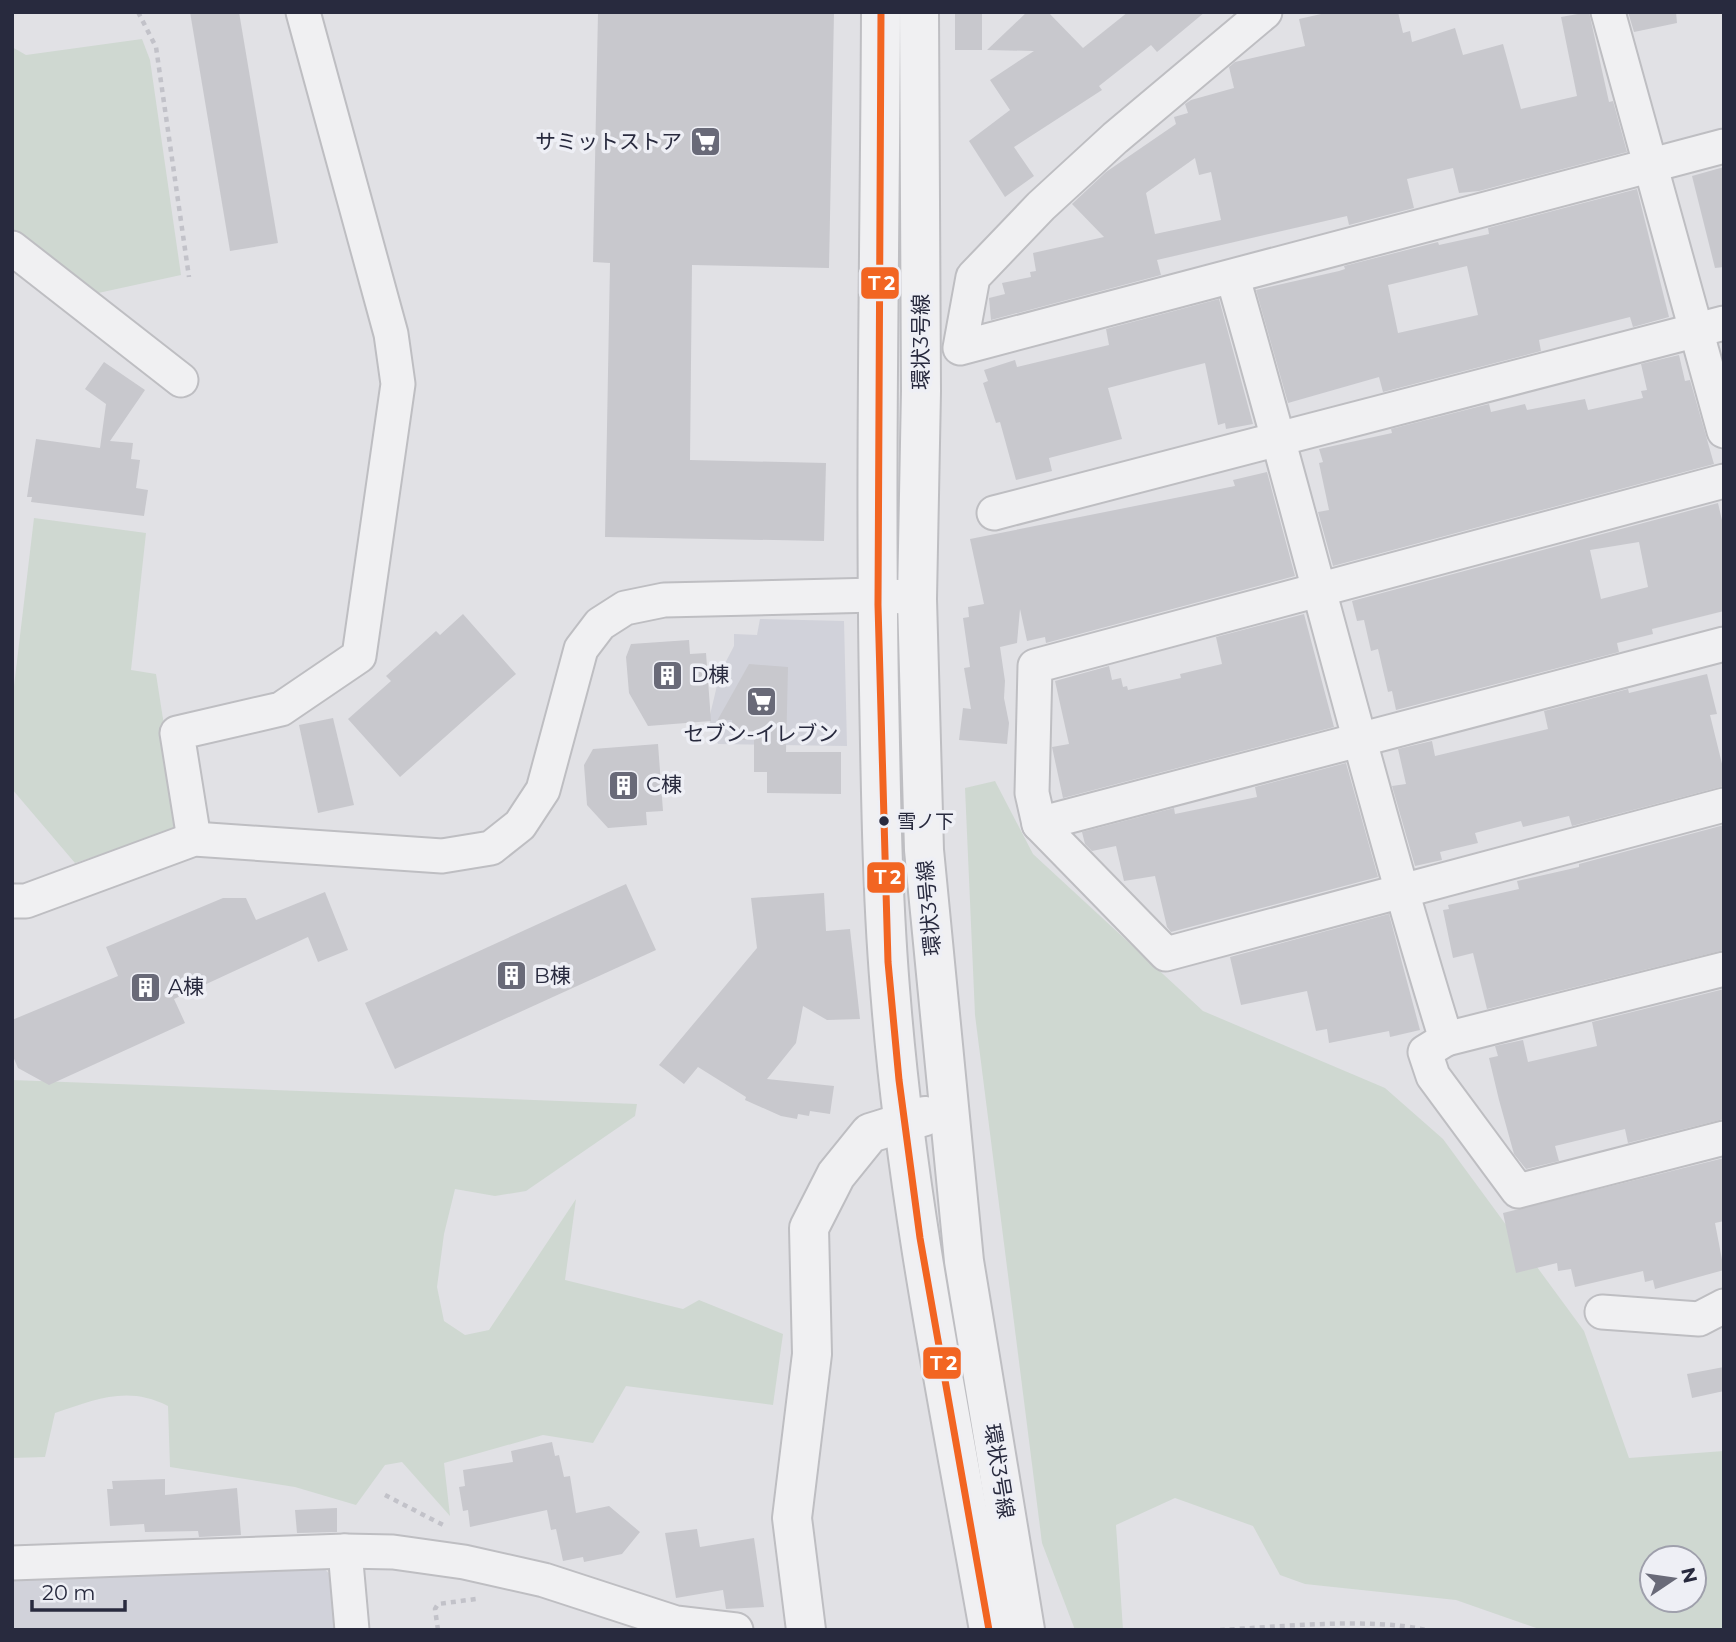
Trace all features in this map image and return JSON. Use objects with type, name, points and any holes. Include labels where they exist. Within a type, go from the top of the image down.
[{"type":"street","points":[[194,839],[177,733],[281,709],[359,656],[398,384],[391,334],[303,12]]},
{"type":"street","name":"環状3号線","points":[[881,12],[877,595],[882,861],[902,1123],[925,1281],[989,1630]]},
{"type":"street","name":"環状3号線","points":[[919,12],[921,391],[917,599],[924,850],[947,1109],[964,1261],[1025,1630]]},
{"type":"street","points":[[1265,12],[1105,146],[1041,206],[973,277],[960,348],[1233,278],[1724,146]]},
{"type":"street","points":[[1608,12],[1649,166],[1711,327],[1724,431]]},
{"type":"street","points":[[12,248],[181,380]]},
{"type":"street","points":[[1233,278],[1280,439],[1400,890],[1446,1039]]},
{"type":"street","points":[[994,513],[1711,327]]},
{"type":"street","points":[[1724,481],[1035,666],[1032,793],[1039,824],[1167,954],[1724,805]]},
{"type":"street","points":[[12,901],[26,901],[194,839],[442,856],[491,848],[520,825],[542,790],[581,649],[600,624],[625,608],[664,600],[877,595],[917,599]]},
{"type":"street","points":[[1039,824],[1724,644]]},
{"type":"street","points":[[1724,968],[1446,1039],[1425,1052],[1433,1076],[1518,1191],[1724,1138]]},
{"type":"street","points":[[806,1630],[792,1518],[812,1354],[809,1228],[836,1175],[870,1133],[947,1109]]},
{"type":"street","points":[[1602,1312],[1699,1319],[1724,1306]]},
{"type":"street","points":[[12,1563],[345,1551],[393,1552],[464,1562],[544,1580],[626,1618],[736,1630]]},
{"type":"street","points":[[345,1551],[352,1630]]},
{"type":"path","points":[[138,12],[156,47],[189,277]]},
{"type":"path","points":[[438,1630],[435,1609],[438,1604],[490,1597]]},
{"type":"path","points":[[1220,1630],[1327,1625],[1409,1626],[1426,1630]]},
{"type":"shaded area","points":[[142,39],[150,60],[181,275],[89,295],[12,234],[12,47],[26,55]]},
{"type":"shaded area","points":[[34,518],[146,533],[131,670],[156,674],[180,828],[75,863],[12,789],[12,703]]},
{"type":"shaded area","points":[[760,619],[844,621],[847,746],[718,744],[709,719],[720,673],[734,646],[734,634],[757,635]]},
{"type":"shaded area","points":[[995,781],[1033,854],[1203,1011],[1385,1088],[1443,1139],[1584,1331],[1629,1458],[1724,1451],[1724,1630],[1542,1630],[1456,1600],[1305,1584],[1280,1575],[1253,1526],[1175,1498],[1116,1525],[1123,1630],[1075,1630],[1042,1543],[975,1015],[965,788]]},
{"type":"shaded area","points":[[12,1080],[637,1104],[635,1116],[526,1191],[495,1196],[455,1189],[444,1234],[437,1287],[444,1321],[465,1335],[489,1330],[576,1199],[565,1280],[683,1309],[699,1300],[783,1334],[773,1405],[626,1386],[593,1443],[543,1435],[444,1463],[450,1516],[402,1462],[385,1465],[356,1505],[295,1487],[170,1467],[168,1406],[139,1396],[111,1397],[55,1413],[45,1457],[12,1458]]},
{"type":"shaded area","points":[[318,1563],[335,1579],[338,1630],[12,1630],[12,1577]]},
{"type":"building","points":[[190,12],[239,12],[278,243],[230,251]]},
{"type":"building","name":"サミットストア","points":[[598,12],[834,12],[829,268],[692,265],[690,460],[826,463],[824,541],[605,537],[610,263],[593,262]]},
{"type":"building","points":[[955,12],[982,12],[982,50],[955,50]]},
{"type":"building","points":[[1027,12],[1048,12],[1083,48],[1128,12],[1205,12],[1157,52],[1151,45],[1099,86],[1102,90],[1014,147],[1034,176],[1005,197],[969,141],[1010,110],[990,80],[1034,51],[987,50]]},
{"type":"building","points":[[1330,12],[1398,12],[1403,33],[1410,31],[1412,42],[1455,28],[1463,55],[1503,44],[1521,109],[1577,96],[1561,17],[1589,12],[1609,102],[1613,101],[1627,152],[1479,191],[1459,193],[1453,168],[1407,179],[1414,208],[1349,225],[1347,216],[1157,260],[1161,275],[991,320],[989,298],[1005,294],[1002,283],[1031,277],[1030,272],[1036,271],[1033,253],[1104,237],[1072,204],[1106,172],[1176,124],[1174,117],[1188,113],[1185,104],[1234,88],[1229,67],[1235,62],[1305,46],[1299,19]],"holes":[[[1195,158],[1199,175],[1211,172],[1221,220],[1155,234],[1146,193]]]},
{"type":"building","points":[[1628,12],[1676,12],[1677,23],[1634,32]]},
{"type":"building","points":[[1724,167],[1724,267],[1715,268],[1692,176]]},
{"type":"building","points":[[1637,189],[1669,317],[1633,327],[1630,317],[1539,340],[1541,351],[1383,392],[1379,377],[1288,403],[1256,290],[1339,271],[1345,269],[1344,266],[1438,242],[1439,245],[1489,234],[1488,228]],"holes":[[[1467,266],[1478,315],[1398,333],[1388,285]]]},
{"type":"building","points":[[1219,299],[1253,424],[1226,429],[1225,423],[1218,425],[1205,363],[1108,388],[1122,439],[1049,458],[1052,471],[1016,480],[1000,422],[996,423],[983,383],[988,381],[984,370],[1015,360],[1017,367],[1109,345],[1106,329]]},
{"type":"building","points":[[1679,355],[1685,381],[1690,380],[1714,464],[1333,566],[1318,512],[1329,510],[1319,463],[1323,462],[1319,449],[1392,433],[1391,429],[1489,404],[1491,412],[1525,404],[1527,410],[1585,399],[1588,410],[1643,398],[1641,391],[1647,390],[1641,364]]},
{"type":"building","points":[[104,362],[145,390],[110,441],[133,443],[131,459],[140,460],[136,488],[148,490],[144,516],[31,502],[32,497],[27,497],[36,439],[100,448],[106,404],[85,389]]},
{"type":"building","points":[[1267,472],[1295,576],[1046,643],[1045,637],[1027,641],[1020,609],[1017,643],[1000,647],[1009,723],[1007,744],[959,740],[963,708],[971,709],[964,668],[970,667],[963,618],[969,617],[968,607],[984,604],[970,539],[1235,486],[1233,480]]},
{"type":"building","points":[[1718,503],[1724,529],[1724,611],[1652,629],[1653,634],[1617,643],[1619,652],[1396,710],[1392,691],[1388,692],[1378,649],[1371,651],[1364,620],[1357,621],[1352,601]],"holes":[[[1639,542],[1648,587],[1601,599],[1590,550]]]},
{"type":"building","points":[[463,614],[516,674],[400,777],[348,719],[391,681],[386,676],[436,631],[440,635]]},
{"type":"building","points":[[1304,614],[1334,727],[1063,798],[1052,747],[1069,744],[1055,681],[1109,666],[1112,680],[1121,678],[1123,687],[1127,686],[1128,690],[1181,678],[1180,674],[1222,664],[1216,637]]},
{"type":"building","name":"D棟","points":[[689,640],[690,654],[706,653],[711,721],[648,726],[629,693],[626,657],[631,644]]},
{"type":"building","points":[[749,664],[788,667],[786,752],[841,752],[841,794],[767,793],[767,772],[754,772],[754,740],[732,740],[732,720],[717,721]]},
{"type":"building","points":[[1707,674],[1717,714],[1710,715],[1724,772],[1724,786],[1572,826],[1569,816],[1523,827],[1521,821],[1475,833],[1478,843],[1440,852],[1442,860],[1415,866],[1392,786],[1406,784],[1398,749],[1432,741],[1435,756],[1548,729],[1544,711],[1628,689],[1629,693]]},
{"type":"building","points":[[333,718],[354,805],[318,813],[299,725]]},
{"type":"building","name":"C棟","points":[[658,744],[663,811],[646,812],[647,825],[608,828],[587,805],[584,765],[593,749]]},
{"type":"building","points":[[1346,763],[1378,877],[1171,932],[1167,927],[1155,876],[1124,881],[1116,846],[1092,851],[1085,844],[1082,832],[1174,808],[1175,814],[1257,797],[1255,787]]},
{"type":"building","points":[[1724,825],[1724,950],[1487,1009],[1473,953],[1453,958],[1443,910],[1449,909],[1448,905],[1519,889],[1517,881],[1579,867],[1579,864]]},
{"type":"building","name":"B棟","points":[[626,884],[656,950],[395,1069],[365,1003]]},
{"type":"building","name":"A棟","points":[[325,892],[348,950],[318,962],[308,937],[174,999],[185,1023],[49,1085],[18,1068],[12,1054],[12,1020],[118,976],[106,947],[223,898],[246,898],[256,920]]},
{"type":"building","points":[[824,893],[826,931],[850,929],[860,1019],[827,1020],[803,1006],[796,1043],[767,1079],[834,1086],[830,1114],[810,1111],[809,1116],[798,1114],[797,1119],[781,1116],[745,1100],[746,1097],[698,1067],[684,1084],[659,1065],[757,948],[751,898]]},
{"type":"building","points":[[1389,914],[1420,1030],[1390,1037],[1389,1031],[1329,1043],[1327,1029],[1316,1031],[1307,991],[1241,1005],[1230,957]]},
{"type":"building","points":[[1724,989],[1724,1119],[1628,1143],[1625,1129],[1555,1146],[1559,1161],[1526,1169],[1514,1154],[1499,1100],[1489,1058],[1498,1056],[1495,1046],[1523,1040],[1528,1062],[1597,1046],[1592,1022]]},
{"type":"building","points":[[1724,1158],[1724,1221],[1715,1223],[1724,1270],[1655,1289],[1653,1280],[1645,1282],[1643,1271],[1575,1287],[1571,1269],[1558,1271],[1557,1263],[1516,1273],[1503,1213]]},
{"type":"building","points":[[1724,1367],[1724,1391],[1692,1398],[1687,1374]]},
{"type":"building","points":[[552,1442],[555,1456],[559,1455],[564,1477],[570,1476],[576,1513],[609,1506],[640,1532],[622,1554],[584,1562],[583,1557],[563,1561],[556,1529],[551,1530],[547,1510],[470,1527],[468,1510],[463,1511],[459,1487],[465,1486],[463,1470],[513,1462],[511,1451]]},
{"type":"building","points":[[165,1479],[165,1495],[237,1488],[241,1535],[199,1537],[198,1531],[145,1532],[144,1524],[110,1526],[107,1489],[113,1489],[112,1481]]},
{"type":"building","points":[[337,1508],[337,1532],[297,1533],[295,1510]]},
{"type":"building","points":[[697,1529],[700,1547],[754,1538],[764,1607],[726,1609],[723,1590],[676,1598],[665,1533]]},
{"type":"transit line","name":"Ｔ2","points":[[881,12],[878,605],[888,962],[899,1080],[920,1238],[989,1630]]},
{"type":"place","name":"サミットストア","points":[[705,142]]},
{"type":"place","name":"D棟","points":[[668,675]]},
{"type":"place","name":"セブン-イレブン","points":[[761,702]]},
{"type":"place","name":"C棟","points":[[623,785]]},
{"type":"place","name":"雪ノ下","points":[[884,821]]},
{"type":"place","name":"B棟","points":[[511,976]]},
{"type":"place","name":"A棟","points":[[145,987]]}]
